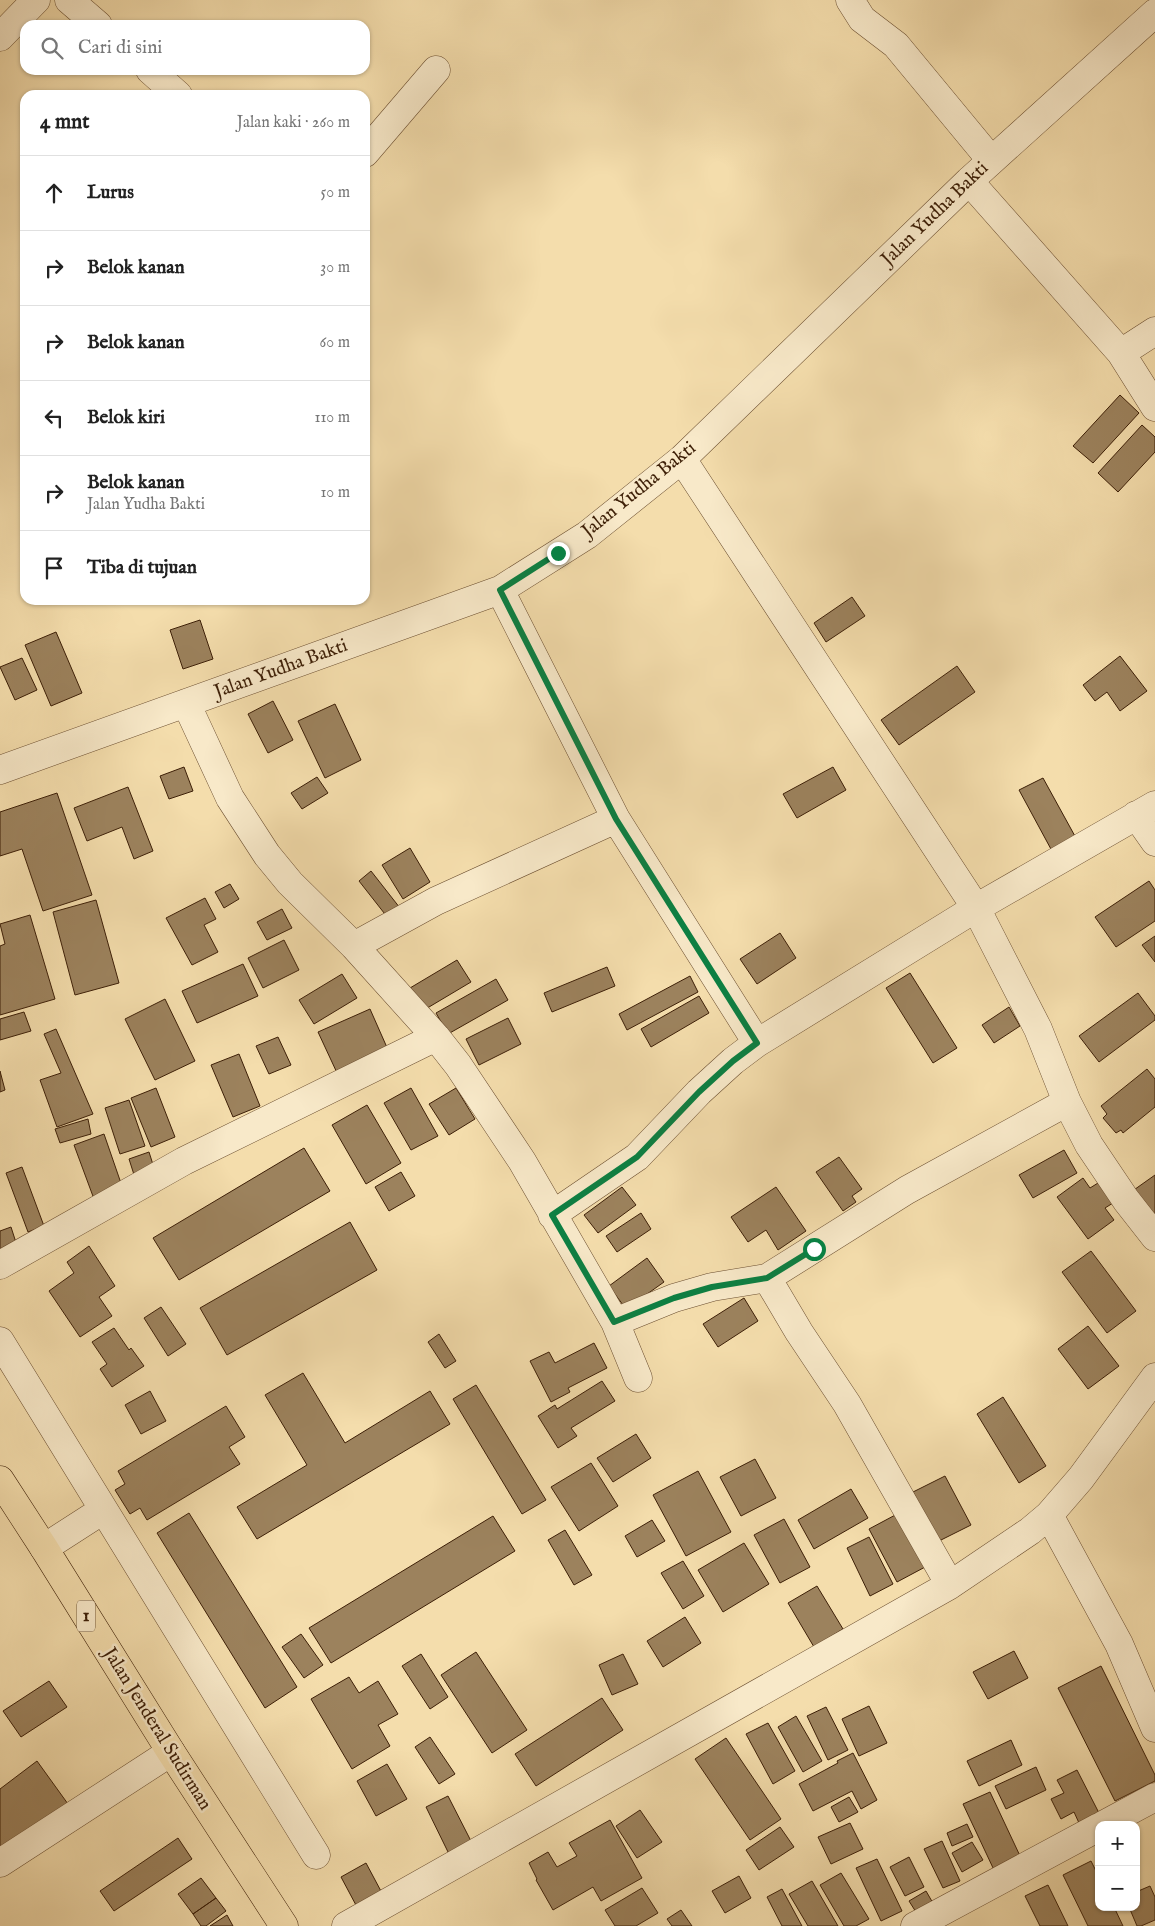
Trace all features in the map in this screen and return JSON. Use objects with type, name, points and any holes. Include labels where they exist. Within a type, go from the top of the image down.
[{"type":"highway","name":"Jalan Jenderal Sudirman","points":[[0,1480],[171,1752],[284,1926]]},
{"type":"street","points":[[0,36],[36,0]]},
{"type":"street","points":[[69,0],[92,20]]},
{"type":"street","points":[[850,0],[862,19],[896,45],[991,160]]},
{"type":"street","name":"Jalan Yudha Bakti","points":[[0,770],[500,590],[586,534],[682,459],[991,160],[1155,13]]},
{"type":"street","points":[[370,147],[436,70]]},
{"type":"street","points":[[156,75],[172,90]]},
{"type":"street","points":[[969,181],[1121,352],[1155,407]]},
{"type":"street","points":[[1121,352],[1155,331]]},
{"type":"street","points":[[682,459],[976,908],[1038,1029],[1067,1102],[1089,1145],[1126,1200],[1155,1236]]},
{"type":"street","points":[[500,590],[616,819],[757,1043]]},
{"type":"street","points":[[186,703],[230,798],[267,855],[290,883],[354,946],[436,1037],[458,1065],[522,1161],[614,1322],[638,1378]]},
{"type":"street","points":[[552,1215],[637,1157],[699,1092],[733,1061],[757,1043],[976,908],[1146,810],[1155,842]]},
{"type":"street","points":[[354,946],[436,901],[616,819]]},
{"type":"street","points":[[0,1265],[184,1161],[436,1037]]},
{"type":"street","points":[[614,1322],[674,1298],[712,1287],[767,1278],[907,1190],[1067,1102]]},
{"type":"street","points":[[767,1278],[799,1332],[847,1404],[950,1585]]},
{"type":"street","points":[[0,1341],[316,1855]]},
{"type":"street","points":[[346,1926],[950,1585],[1030,1531],[1050,1515],[1081,1478],[1155,1377]]},
{"type":"street","points":[[44,1548],[103,1510]]},
{"type":"street","points":[[1050,1515],[1119,1644],[1155,1728]]},
{"type":"street","points":[[0,1863],[171,1752]]},
{"type":"street","points":[[1110,1821],[1155,1797]]},
{"type":"street","points":[[915,1926],[1095,1829]]},
{"type":"building","points":[[1120,395],[1139,413],[1093,463],[1073,446]]},
{"type":"building","points":[[1142,425],[1155,437],[1155,452],[1118,492],[1098,473]]},
{"type":"building","points":[[852,597],[865,616],[826,642],[814,623]]},
{"type":"building","points":[[200,620],[213,659],[183,669],[170,630]]},
{"type":"building","points":[[56,632],[82,693],[51,706],[25,645]]},
{"type":"building","points":[[1120,656],[1147,691],[1120,711],[1107,692],[1095,701],[1083,685]]},
{"type":"building","points":[[22,658],[37,690],[15,700],[0,667]]},
{"type":"building","points":[[957,666],[975,692],[899,745],[881,720]]},
{"type":"building","points":[[273,701],[293,740],[268,753],[248,714]]},
{"type":"building","points":[[335,704],[361,760],[325,778],[298,721]]},
{"type":"building","points":[[184,767],[193,791],[169,799],[160,776]]},
{"type":"building","points":[[833,767],[846,790],[797,818],[783,794]]},
{"type":"building","points":[[317,777],[328,793],[302,809],[291,793]]},
{"type":"building","points":[[1043,778],[1076,838],[1052,851],[1019,790]]},
{"type":"building","points":[[128,787],[153,851],[134,859],[122,827],[87,841],[74,808]]},
{"type":"building","points":[[57,793],[92,895],[43,911],[22,849],[0,856],[0,812]]},
{"type":"building","points":[[410,848],[430,882],[403,899],[382,865]]},
{"type":"building","points":[[371,871],[400,908],[388,918],[359,881]]},
{"type":"building","points":[[1149,881],[1155,890],[1155,921],[1116,947],[1095,917]]},
{"type":"building","points":[[230,884],[239,899],[224,908],[215,892]]},
{"type":"building","points":[[205,898],[216,919],[204,925],[218,952],[192,965],[166,918]]},
{"type":"building","points":[[96,900],[119,983],[75,995],[53,912]]},
{"type":"building","points":[[282,909],[292,928],[267,940],[257,922]]},
{"type":"building","points":[[30,915],[55,999],[0,1015],[0,946],[5,944],[0,924]]},
{"type":"building","points":[[780,933],[796,958],[757,984],[740,959]]},
{"type":"building","points":[[1155,936],[1155,962],[1142,945]]},
{"type":"building","points":[[284,940],[299,970],[263,988],[248,958]]},
{"type":"building","points":[[457,960],[471,982],[424,1010],[410,988]]},
{"type":"building","points":[[243,964],[258,996],[197,1023],[182,991]]},
{"type":"building","points":[[607,967],[615,986],[552,1012],[544,993]]},
{"type":"building","points":[[910,973],[957,1048],[933,1063],[886,988]]},
{"type":"building","points":[[342,974],[357,998],[314,1024],[299,1000]]},
{"type":"building","points":[[690,976],[698,992],[627,1030],[619,1014]]},
{"type":"building","points":[[496,979],[508,1000],[448,1034],[436,1013]]},
{"type":"building","points":[[1138,993],[1155,1016],[1155,1020],[1099,1062],[1079,1036]]},
{"type":"building","points":[[699,996],[709,1013],[651,1047],[641,1029]]},
{"type":"building","points":[[165,999],[195,1061],[155,1080],[125,1019]]},
{"type":"building","points":[[1009,1007],[1020,1026],[994,1043],[982,1025]]},
{"type":"building","points":[[370,1009],[389,1052],[338,1075],[318,1032]]},
{"type":"building","points":[[24,1012],[31,1031],[0,1040],[0,1019]]},
{"type":"building","points":[[508,1018],[521,1044],[479,1065],[466,1039]]},
{"type":"building","points":[[56,1029],[93,1114],[57,1127],[40,1080],[61,1073],[44,1034]]},
{"type":"building","points":[[278,1037],[291,1065],[269,1074],[256,1046]]},
{"type":"building","points":[[239,1054],[260,1106],[233,1117],[211,1065]]},
{"type":"building","points":[[1147,1069],[1155,1079],[1155,1107],[1123,1133],[1121,1130],[1116,1133],[1103,1118],[1107,1114],[1101,1106]]},
{"type":"building","points":[[0,1071],[5,1090],[0,1092]]},
{"type":"building","points":[[156,1088],[175,1137],[151,1147],[131,1098]]},
{"type":"building","points":[[411,1088],[438,1136],[411,1150],[384,1103]]},
{"type":"building","points":[[456,1088],[475,1119],[449,1135],[429,1104]]},
{"type":"building","points":[[129,1100],[145,1146],[120,1154],[105,1108]]},
{"type":"building","points":[[367,1105],[401,1163],[366,1184],[332,1125]]},
{"type":"building","points":[[88,1119],[91,1134],[60,1143],[55,1129]]},
{"type":"building","points":[[104,1134],[123,1189],[94,1199],[74,1145]]},
{"type":"building","points":[[304,1148],[330,1191],[179,1280],[153,1238]]},
{"type":"building","points":[[1064,1150],[1077,1173],[1033,1198],[1019,1175]]},
{"type":"building","points":[[149,1152],[156,1174],[136,1181],[129,1159]]},
{"type":"building","points":[[839,1157],[862,1189],[852,1196],[856,1202],[843,1211],[816,1172]]},
{"type":"building","points":[[22,1167],[44,1226],[28,1232],[6,1173]]},
{"type":"building","points":[[401,1172],[415,1196],[389,1211],[375,1187]]},
{"type":"building","points":[[1155,1175],[1155,1224],[1131,1192]]},
{"type":"building","points":[[1083,1178],[1090,1188],[1098,1183],[1113,1203],[1105,1208],[1114,1220],[1088,1239],[1057,1197]]},
{"type":"building","points":[[622,1187],[636,1205],[598,1233],[584,1215]]},
{"type":"building","points":[[776,1187],[806,1231],[778,1250],[766,1230],[748,1242],[731,1217]]},
{"type":"building","points":[[641,1213],[651,1229],[617,1252],[606,1236]]},
{"type":"building","points":[[350,1222],[377,1270],[227,1355],[200,1308]]},
{"type":"building","points":[[11,1227],[19,1252],[0,1258],[0,1231]]},
{"type":"building","points":[[89,1246],[115,1286],[99,1297],[112,1316],[80,1337],[49,1291],[74,1273],[67,1262]]},
{"type":"building","points":[[1091,1251],[1136,1311],[1107,1333],[1062,1272]]},
{"type":"building","points":[[647,1258],[664,1282],[626,1309],[609,1286]]},
{"type":"building","points":[[744,1298],[758,1321],[718,1347],[703,1324]]},
{"type":"building","points":[[161,1307],[186,1344],[168,1356],[144,1318]]},
{"type":"building","points":[[1088,1326],[1119,1366],[1088,1389],[1058,1349]]},
{"type":"building","points":[[114,1328],[129,1350],[131,1348],[144,1366],[112,1387],[100,1369],[107,1364],[92,1342]]},
{"type":"building","points":[[439,1334],[456,1361],[445,1368],[428,1342]]},
{"type":"building","points":[[594,1343],[607,1368],[568,1388],[570,1392],[551,1402],[530,1361],[549,1352],[555,1363]]},
{"type":"building","points":[[303,1373],[345,1443],[430,1391],[450,1424],[257,1539],[237,1507],[307,1465],[265,1395]]},
{"type":"building","points":[[602,1381],[615,1401],[571,1428],[577,1436],[558,1448],[538,1416],[555,1405],[557,1409]]},
{"type":"building","points":[[476,1385],[546,1500],[522,1514],[453,1399]]},
{"type":"building","points":[[150,1391],[166,1421],[141,1434],[125,1405]]},
{"type":"building","points":[[1003,1397],[1046,1466],[1019,1483],[977,1414]]},
{"type":"building","points":[[226,1406],[245,1437],[229,1447],[240,1464],[147,1520],[140,1508],[130,1514],[115,1490],[125,1484],[118,1471]]},
{"type":"building","points":[[636,1434],[651,1458],[613,1482],[597,1458]]},
{"type":"building","points":[[755,1459],[776,1498],[741,1516],[720,1477]]},
{"type":"building","points":[[591,1463],[618,1506],[579,1531],[551,1487]]},
{"type":"building","points":[[698,1471],[731,1532],[686,1556],[653,1495]]},
{"type":"building","points":[[945,1476],[971,1525],[939,1541],[913,1492]]},
{"type":"building","points":[[851,1489],[868,1518],[814,1549],[798,1520]]},
{"type":"building","points":[[189,1513],[297,1687],[265,1708],[157,1533]]},
{"type":"building","points":[[899,1513],[927,1566],[897,1582],[869,1529]]},
{"type":"building","points":[[493,1516],[515,1551],[331,1663],[309,1628]]},
{"type":"building","points":[[784,1519],[810,1567],[780,1583],[754,1535]]},
{"type":"building","points":[[652,1520],[665,1541],[637,1557],[625,1536]]},
{"type":"building","points":[[565,1530],[592,1575],[574,1585],[548,1540]]},
{"type":"building","points":[[869,1537],[893,1584],[870,1596],[847,1548]]},
{"type":"building","points":[[744,1543],[769,1584],[723,1612],[698,1570]]},
{"type":"building","points":[[683,1561],[704,1596],[683,1609],[661,1573]]},
{"type":"building","points":[[817,1586],[843,1629],[814,1647],[788,1603]]},
{"type":"building","points":[[685,1617],[701,1643],[663,1667],[647,1641]]},
{"type":"building","points":[[301,1634],[323,1665],[304,1678],[282,1647]]},
{"type":"building","points":[[1014,1651],[1028,1678],[988,1699],[973,1672]]},
{"type":"building","points":[[476,1652],[527,1730],[492,1753],[441,1675]]},
{"type":"building","points":[[421,1654],[448,1697],[430,1709],[402,1666]]},
{"type":"building","points":[[623,1654],[638,1684],[612,1695],[599,1665]]},
{"type":"building","points":[[1101,1666],[1155,1775],[1155,1781],[1115,1801],[1058,1688]]},
{"type":"building","points":[[349,1677],[359,1693],[378,1681],[398,1714],[378,1725],[390,1746],[352,1769],[311,1699]]},
{"type":"building","points":[[49,1681],[67,1707],[21,1737],[3,1711]]},
{"type":"building","points":[[602,1698],[623,1730],[536,1786],[515,1754]]},
{"type":"building","points":[[869,1706],[887,1743],[859,1756],[842,1719]]},
{"type":"building","points":[[826,1707],[848,1750],[828,1760],[807,1716]]},
{"type":"building","points":[[796,1716],[822,1761],[803,1772],[778,1727]]},
{"type":"building","points":[[768,1723],[795,1771],[773,1784],[746,1734]]},
{"type":"building","points":[[430,1737],[455,1774],[439,1784],[415,1747]]},
{"type":"building","points":[[726,1738],[781,1819],[750,1840],[695,1759]]},
{"type":"building","points":[[1011,1740],[1022,1765],[979,1786],[967,1761]]},
{"type":"building","points":[[853,1753],[877,1800],[861,1809],[852,1791],[813,1811],[799,1784]]},
{"type":"building","points":[[37,1761],[68,1804],[0,1854],[0,1789]]},
{"type":"building","points":[[387,1764],[407,1799],[376,1816],[357,1781]]},
{"type":"building","points":[[1036,1767],[1046,1790],[1006,1809],[995,1786]]},
{"type":"building","points":[[1077,1770],[1099,1813],[1079,1823],[1074,1812],[1061,1819],[1051,1799],[1064,1793],[1057,1780]]},
{"type":"building","points":[[990,1792],[1021,1858],[994,1870],[963,1804]]},
{"type":"building","points":[[448,1796],[472,1843],[449,1854],[426,1807]]},
{"type":"building","points":[[849,1797],[858,1812],[839,1822],[831,1807]]},
{"type":"building","points":[[640,1810],[662,1842],[637,1858],[616,1826]]},
{"type":"building","points":[[610,1820],[642,1878],[601,1901],[593,1887],[553,1910],[529,1863],[548,1852],[557,1867],[577,1856],[569,1843]]},
{"type":"building","points":[[850,1823],[863,1849],[831,1864],[818,1837]]},
{"type":"building","points":[[967,1824],[973,1837],[952,1846],[947,1833]]},
{"type":"building","points":[[780,1827],[794,1847],[759,1870],[746,1850]]},
{"type":"building","points":[[178,1838],[192,1859],[114,1911],[100,1891]]},
{"type":"building","points":[[942,1841],[960,1881],[943,1888],[924,1849]]},
{"type":"building","points":[[972,1842],[983,1860],[962,1872],[952,1853]]},
{"type":"building","points":[[909,1857],[924,1887],[905,1896],[890,1867]]},
{"type":"building","points":[[877,1859],[902,1911],[881,1921],[856,1868]]},
{"type":"building","points":[[1091,1861],[1095,1869],[1095,1911],[1116,1911],[1123,1926],[1088,1926],[1063,1875]]},
{"type":"building","points":[[366,1863],[382,1893],[357,1907],[341,1877]]},
{"type":"building","points":[[841,1873],[869,1919],[856,1926],[844,1926],[820,1885]]},
{"type":"building","points":[[739,1876],[751,1898],[725,1913],[712,1891]]},
{"type":"building","points":[[201,1878],[216,1898],[193,1914],[178,1894]]},
{"type":"building","points":[[812,1881],[838,1926],[808,1926],[789,1894]]},
{"type":"building","points":[[1048,1885],[1068,1926],[1040,1926],[1025,1896]]},
{"type":"building","points":[[1150,1886],[1155,1897],[1155,1920],[1137,1926],[1131,1911],[1140,1911],[1140,1890]]},
{"type":"building","points":[[642,1888],[658,1913],[636,1926],[615,1926],[605,1910]]},
{"type":"building","points":[[782,1889],[802,1926],[782,1926],[767,1897]]},
{"type":"building","points":[[926,1891],[937,1910],[921,1920],[909,1901]]},
{"type":"building","points":[[216,1898],[226,1911],[206,1926],[201,1926],[193,1914]]},
{"type":"building","points":[[681,1910],[692,1926],[672,1926],[667,1919]]},
{"type":"building","points":[[227,1915],[233,1926],[210,1926]]},
{"type":"route","points":[[558,553],[500,590],[616,819],[757,1043],[733,1061],[699,1092],[637,1157],[552,1215],[614,1322],[674,1298],[712,1287],[767,1278],[814,1249]]}]
